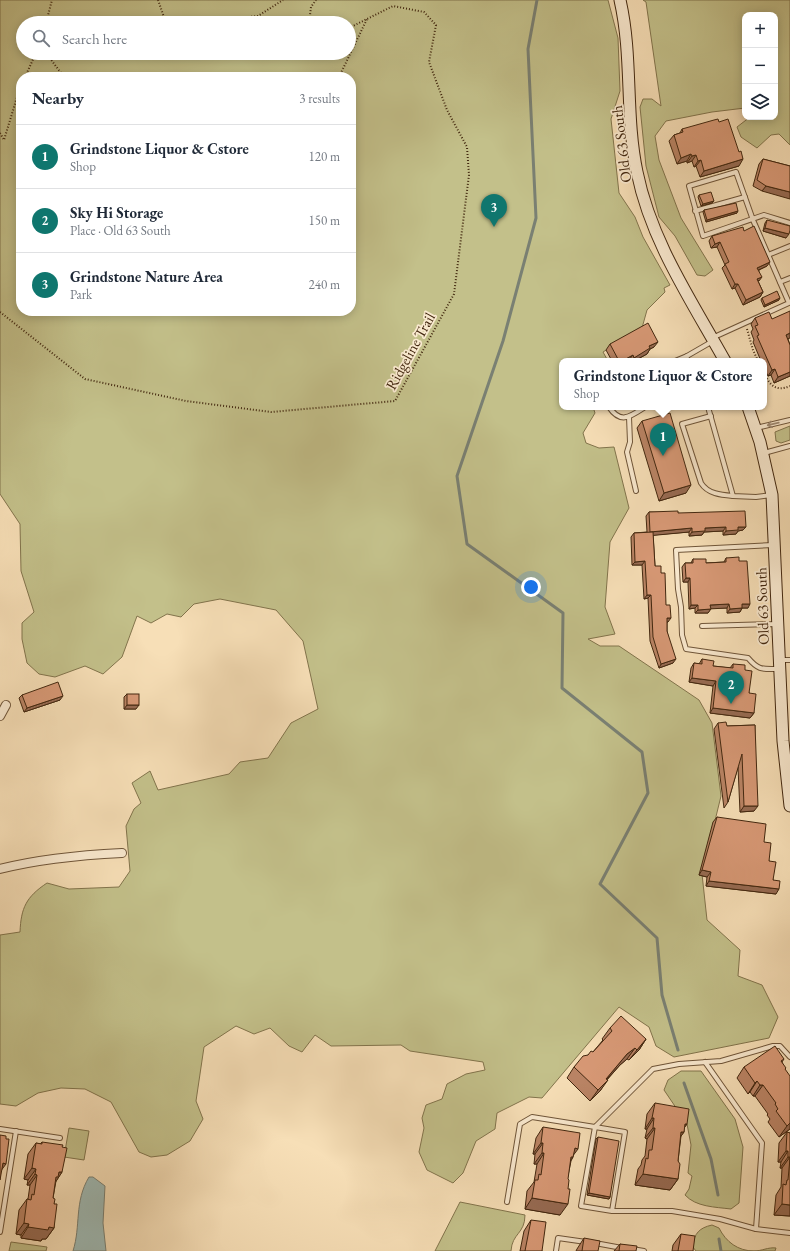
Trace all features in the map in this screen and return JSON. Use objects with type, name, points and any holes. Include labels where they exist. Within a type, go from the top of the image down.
[{"type":"main road","name":"Old 63 South","points":[[620,0],[628,44],[633,136],[637,171],[649,216],[659,244],[722,358]]},
{"type":"main road","name":"Old 63 South","points":[[749,410],[764,453],[772,495],[778,624],[783,663],[783,741],[790,806]]},
{"type":"street","points":[[0,716],[6,705]]},
{"type":"street","points":[[0,869],[61,858],[122,853]]},
{"type":"lane","points":[[682,358],[743,323],[789,304],[753,220],[736,172],[689,186],[703,236],[753,220],[764,215],[790,223]]},
{"type":"lane","points":[[695,211],[745,197]]},
{"type":"lane","points":[[768,254],[790,246]]},
{"type":"lane","points":[[780,282],[790,278]]},
{"type":"lane","points":[[611,410],[622,418],[629,417],[640,410]]},
{"type":"lane","points":[[709,410],[733,496]]},
{"type":"lane","points":[[711,416],[682,424],[700,482],[704,488],[711,492],[733,496],[756,497],[772,495]]},
{"type":"lane","points":[[629,417],[630,442],[628,452],[636,491]]},
{"type":"lane","points":[[756,428],[790,420]]},
{"type":"lane","points":[[764,453],[790,446]]},
{"type":"lane","points":[[775,545],[676,550],[678,589],[682,607],[682,635],[686,649],[748,658],[761,670],[783,663]]},
{"type":"lane","points":[[702,626],[778,624]]},
{"type":"lane","points":[[790,1057],[780,1046],[773,1046],[721,1061],[679,1064],[653,1069],[595,1127],[581,1206],[612,1211],[672,1211],[720,1220],[756,1229],[790,1233]]},
{"type":"lane","points":[[704,1062],[762,1143],[756,1229]]},
{"type":"lane","points":[[507,1202],[520,1124],[532,1117],[625,1132],[612,1211]]},
{"type":"lane","points":[[0,1129],[60,1138]]},
{"type":"lane","points":[[0,1232],[16,1131]]},
{"type":"lane","points":[[556,1251],[558,1238],[644,1251]]},
{"type":"path","points":[[48,16],[52,0]]},
{"type":"path","points":[[158,0],[164,16]]},
{"type":"path","points":[[258,16],[282,0]]},
{"type":"path","points":[[310,16],[311,7],[316,0]]},
{"type":"path","name":"Ridgeline Trail","points":[[0,312],[85,379],[186,401],[271,412],[395,401],[454,294],[469,175],[467,147],[447,110],[429,62],[436,25],[424,12],[393,6],[356,24]]},
{"type":"path","points":[[356,42],[368,18]]},
{"type":"path","points":[[27,72],[33,60]]},
{"type":"path","points":[[51,60],[60,72]]},
{"type":"path","points":[[341,72],[347,60]]},
{"type":"path","points":[[0,133],[4,140],[16,100]]},
{"type":"path","points":[[743,323],[750,334],[753,350],[757,358]]},
{"type":"path","points":[[767,380],[769,384],[773,387],[780,389],[790,386]]},
{"type":"shaded area","points":[[0,0],[608,0],[618,38],[620,91],[611,119],[619,193],[635,217],[643,237],[670,285],[664,288],[665,292],[647,310],[642,328],[603,352],[606,358],[559,358],[559,410],[594,410],[595,413],[583,433],[586,443],[599,448],[614,447],[629,508],[610,542],[605,607],[615,634],[588,639],[600,646],[619,646],[699,700],[712,723],[721,796],[702,874],[707,920],[740,950],[738,976],[762,985],[778,1017],[769,1038],[674,1057],[656,1046],[649,1027],[619,1007],[542,1098],[529,1097],[497,1113],[495,1129],[476,1141],[463,1173],[453,1183],[427,1170],[419,1152],[424,1128],[422,1118],[426,1105],[442,1099],[447,1084],[466,1074],[485,1070],[483,1062],[410,1051],[401,1045],[331,1046],[315,1035],[302,1052],[289,1046],[270,1028],[254,1034],[236,1026],[204,1047],[196,1101],[203,1119],[190,1141],[167,1155],[151,1157],[139,1152],[111,1102],[85,1089],[61,1088],[38,1093],[16,1106],[0,1104],[0,935],[20,932],[23,910],[29,898],[47,883],[69,889],[119,887],[130,871],[126,826],[134,809],[141,803],[132,783],[150,771],[158,790],[229,774],[240,762],[268,758],[291,723],[318,709],[303,641],[276,610],[220,599],[194,604],[181,617],[167,614],[151,623],[137,616],[122,657],[103,674],[85,666],[55,677],[39,674],[27,663],[22,639],[22,623],[34,612],[21,571],[20,524],[0,494]]},
{"type":"shaded area","points":[[643,0],[790,0],[790,145],[779,134],[771,135],[757,148],[741,137],[737,127],[746,120],[778,120],[778,12],[742,12],[742,108],[712,112],[666,121],[655,136],[659,160],[681,218],[713,270],[705,276],[697,275],[675,236],[659,217],[646,166],[640,107],[643,99],[652,99],[661,106],[646,2]]},
{"type":"shaded area","points":[[790,426],[790,440],[781,443],[776,441],[775,432]]},
{"type":"shaded area","points":[[681,1071],[701,1071],[735,1119],[743,1147],[739,1203],[731,1209],[700,1204],[689,1199],[685,1195],[689,1189],[692,1176],[688,1173],[691,1145],[687,1124],[664,1090],[668,1080]]},
{"type":"shaded area","points":[[69,1128],[89,1131],[84,1160],[64,1157]]},
{"type":"shaded area","points":[[460,1202],[525,1215],[523,1226],[514,1240],[511,1251],[435,1251]]},
{"type":"shaded area","points":[[712,1225],[719,1228],[725,1238],[733,1245],[748,1251],[696,1251],[692,1246],[696,1234],[704,1228]]},
{"type":"shaded area","points":[[11,1242],[47,1247],[46,1251],[9,1251]]},
{"type":"shaded area","points":[[770,1248],[776,1248],[775,1251],[754,1251]]},
{"type":"water","points":[[89,1177],[93,1177],[105,1186],[103,1223],[106,1251],[73,1251],[77,1232],[79,1205],[84,1186]]},
{"type":"building","points":[[718,119],[719,122],[728,119],[739,152],[741,151],[743,159],[704,171],[701,160],[698,161],[696,155],[692,156],[691,154],[681,158],[674,135],[683,132],[682,129]]},
{"type":"building","points":[[763,159],[790,166],[790,192],[766,186],[757,180]]},
{"type":"building","points":[[711,192],[714,201],[703,204],[699,195]]},
{"type":"building","points":[[736,203],[738,211],[707,220],[704,210]]},
{"type":"building","points":[[767,220],[790,226],[789,234],[765,228]]},
{"type":"building","points":[[754,226],[770,262],[757,268],[762,277],[757,279],[763,292],[746,300],[738,284],[735,284],[725,264],[729,262],[720,242],[715,244],[712,236],[743,227],[744,231]]},
{"type":"building","points":[[777,291],[780,298],[765,305],[762,298]]},
{"type":"building","points":[[790,311],[790,333],[786,335],[790,345],[790,372],[778,377],[775,369],[772,370],[757,336],[759,335],[755,326],[758,325],[755,318],[769,312],[772,319]]},
{"type":"building","points":[[648,323],[658,342],[649,346],[650,348],[634,358],[633,355],[628,358],[617,358],[610,344]]},
{"type":"building","points":[[670,413],[691,485],[664,493],[642,421]]},
{"type":"building","points":[[678,511],[678,513],[745,511],[746,527],[738,527],[738,530],[726,531],[726,527],[705,528],[705,531],[692,532],[692,528],[650,532],[649,512]]},
{"type":"building","points":[[653,532],[655,566],[661,566],[661,573],[665,573],[666,605],[670,605],[671,618],[667,618],[667,631],[676,659],[661,664],[653,637],[651,595],[647,595],[645,561],[635,562],[634,533]]},
{"type":"building","points":[[739,557],[739,561],[747,561],[750,604],[742,604],[742,608],[730,609],[729,604],[710,605],[711,609],[698,610],[698,605],[691,605],[690,578],[686,578],[685,563],[693,563],[693,559],[706,559],[706,563],[726,562],[726,558]]},
{"type":"building","points":[[702,659],[714,661],[713,666],[733,668],[733,664],[745,665],[745,670],[752,671],[749,693],[756,694],[754,713],[713,708],[716,681],[692,678],[694,663],[702,664]]},
{"type":"building","points":[[58,682],[63,696],[27,708],[22,695]]},
{"type":"building","points":[[127,694],[139,694],[139,705],[127,705]]},
{"type":"building","points":[[726,722],[727,726],[755,725],[758,806],[744,806],[742,754],[728,802],[718,723]]},
{"type":"building","points":[[717,817],[766,824],[764,842],[771,843],[769,861],[776,862],[773,880],[780,881],[779,889],[709,881],[711,872],[702,870]]},
{"type":"building","points":[[621,1016],[646,1039],[637,1050],[635,1048],[627,1054],[606,1079],[608,1080],[598,1090],[574,1067],[583,1056],[588,1055],[591,1051],[593,1052],[612,1031],[610,1028]]},
{"type":"building","points":[[775,1046],[784,1059],[781,1061],[790,1076],[790,1123],[787,1126],[776,1111],[778,1109],[775,1104],[776,1103],[763,1085],[760,1085],[757,1081],[755,1083],[744,1067]]},
{"type":"building","points":[[655,1103],[689,1109],[687,1124],[685,1124],[684,1132],[681,1132],[678,1179],[643,1174],[646,1158],[648,1159],[649,1150],[652,1150],[655,1128],[653,1128],[654,1118],[652,1118]]},
{"type":"building","points":[[543,1127],[580,1133],[578,1149],[575,1148],[573,1157],[571,1157],[568,1179],[568,1189],[570,1189],[568,1204],[532,1198],[535,1180],[538,1180],[539,1174],[541,1175],[544,1153],[542,1153],[543,1143],[541,1143]]},
{"type":"building","points":[[787,1132],[790,1133],[790,1157],[788,1157],[788,1151],[786,1151]]},
{"type":"building","points":[[0,1135],[6,1136],[6,1139],[9,1139],[6,1164],[3,1163],[0,1180]]},
{"type":"building","points":[[598,1137],[619,1141],[610,1197],[589,1193]]},
{"type":"building","points":[[42,1142],[63,1145],[62,1147],[67,1148],[62,1172],[59,1172],[58,1177],[56,1177],[53,1198],[55,1199],[54,1204],[57,1204],[54,1228],[49,1227],[48,1230],[28,1227],[29,1224],[24,1223],[27,1199],[31,1200],[32,1194],[34,1195],[37,1175],[35,1174],[36,1169],[32,1168],[36,1143],[42,1144]]},
{"type":"building","points":[[790,1158],[790,1205],[782,1204],[783,1184],[786,1185],[788,1180]]},
{"type":"building","points":[[531,1220],[546,1222],[542,1251],[525,1251]]},
{"type":"building","points":[[681,1234],[695,1236],[693,1251],[678,1251]]},
{"type":"building","points":[[584,1238],[600,1241],[598,1251],[582,1251]]},
{"type":"building","points":[[620,1244],[637,1246],[636,1251],[619,1251]]},
{"type":"waterway","points":[[537,0],[528,49],[536,218],[503,341],[457,476],[467,544],[563,613],[562,688],[642,752],[648,793],[600,884],[657,938],[662,995],[678,1050]]},
{"type":"waterway","points":[[684,1083],[711,1159],[718,1195]]},
{"type":"waterway","points":[[719,1239],[721,1251]]},
{"type":"place","name":"Grindstone Nature Area","points":[[494,227]]},
{"type":"place","name":"Grindstone Liquor & Cstore","points":[[663,456]]},
{"type":"place","name":"Sky Hi Storage","points":[[731,704]]}]
